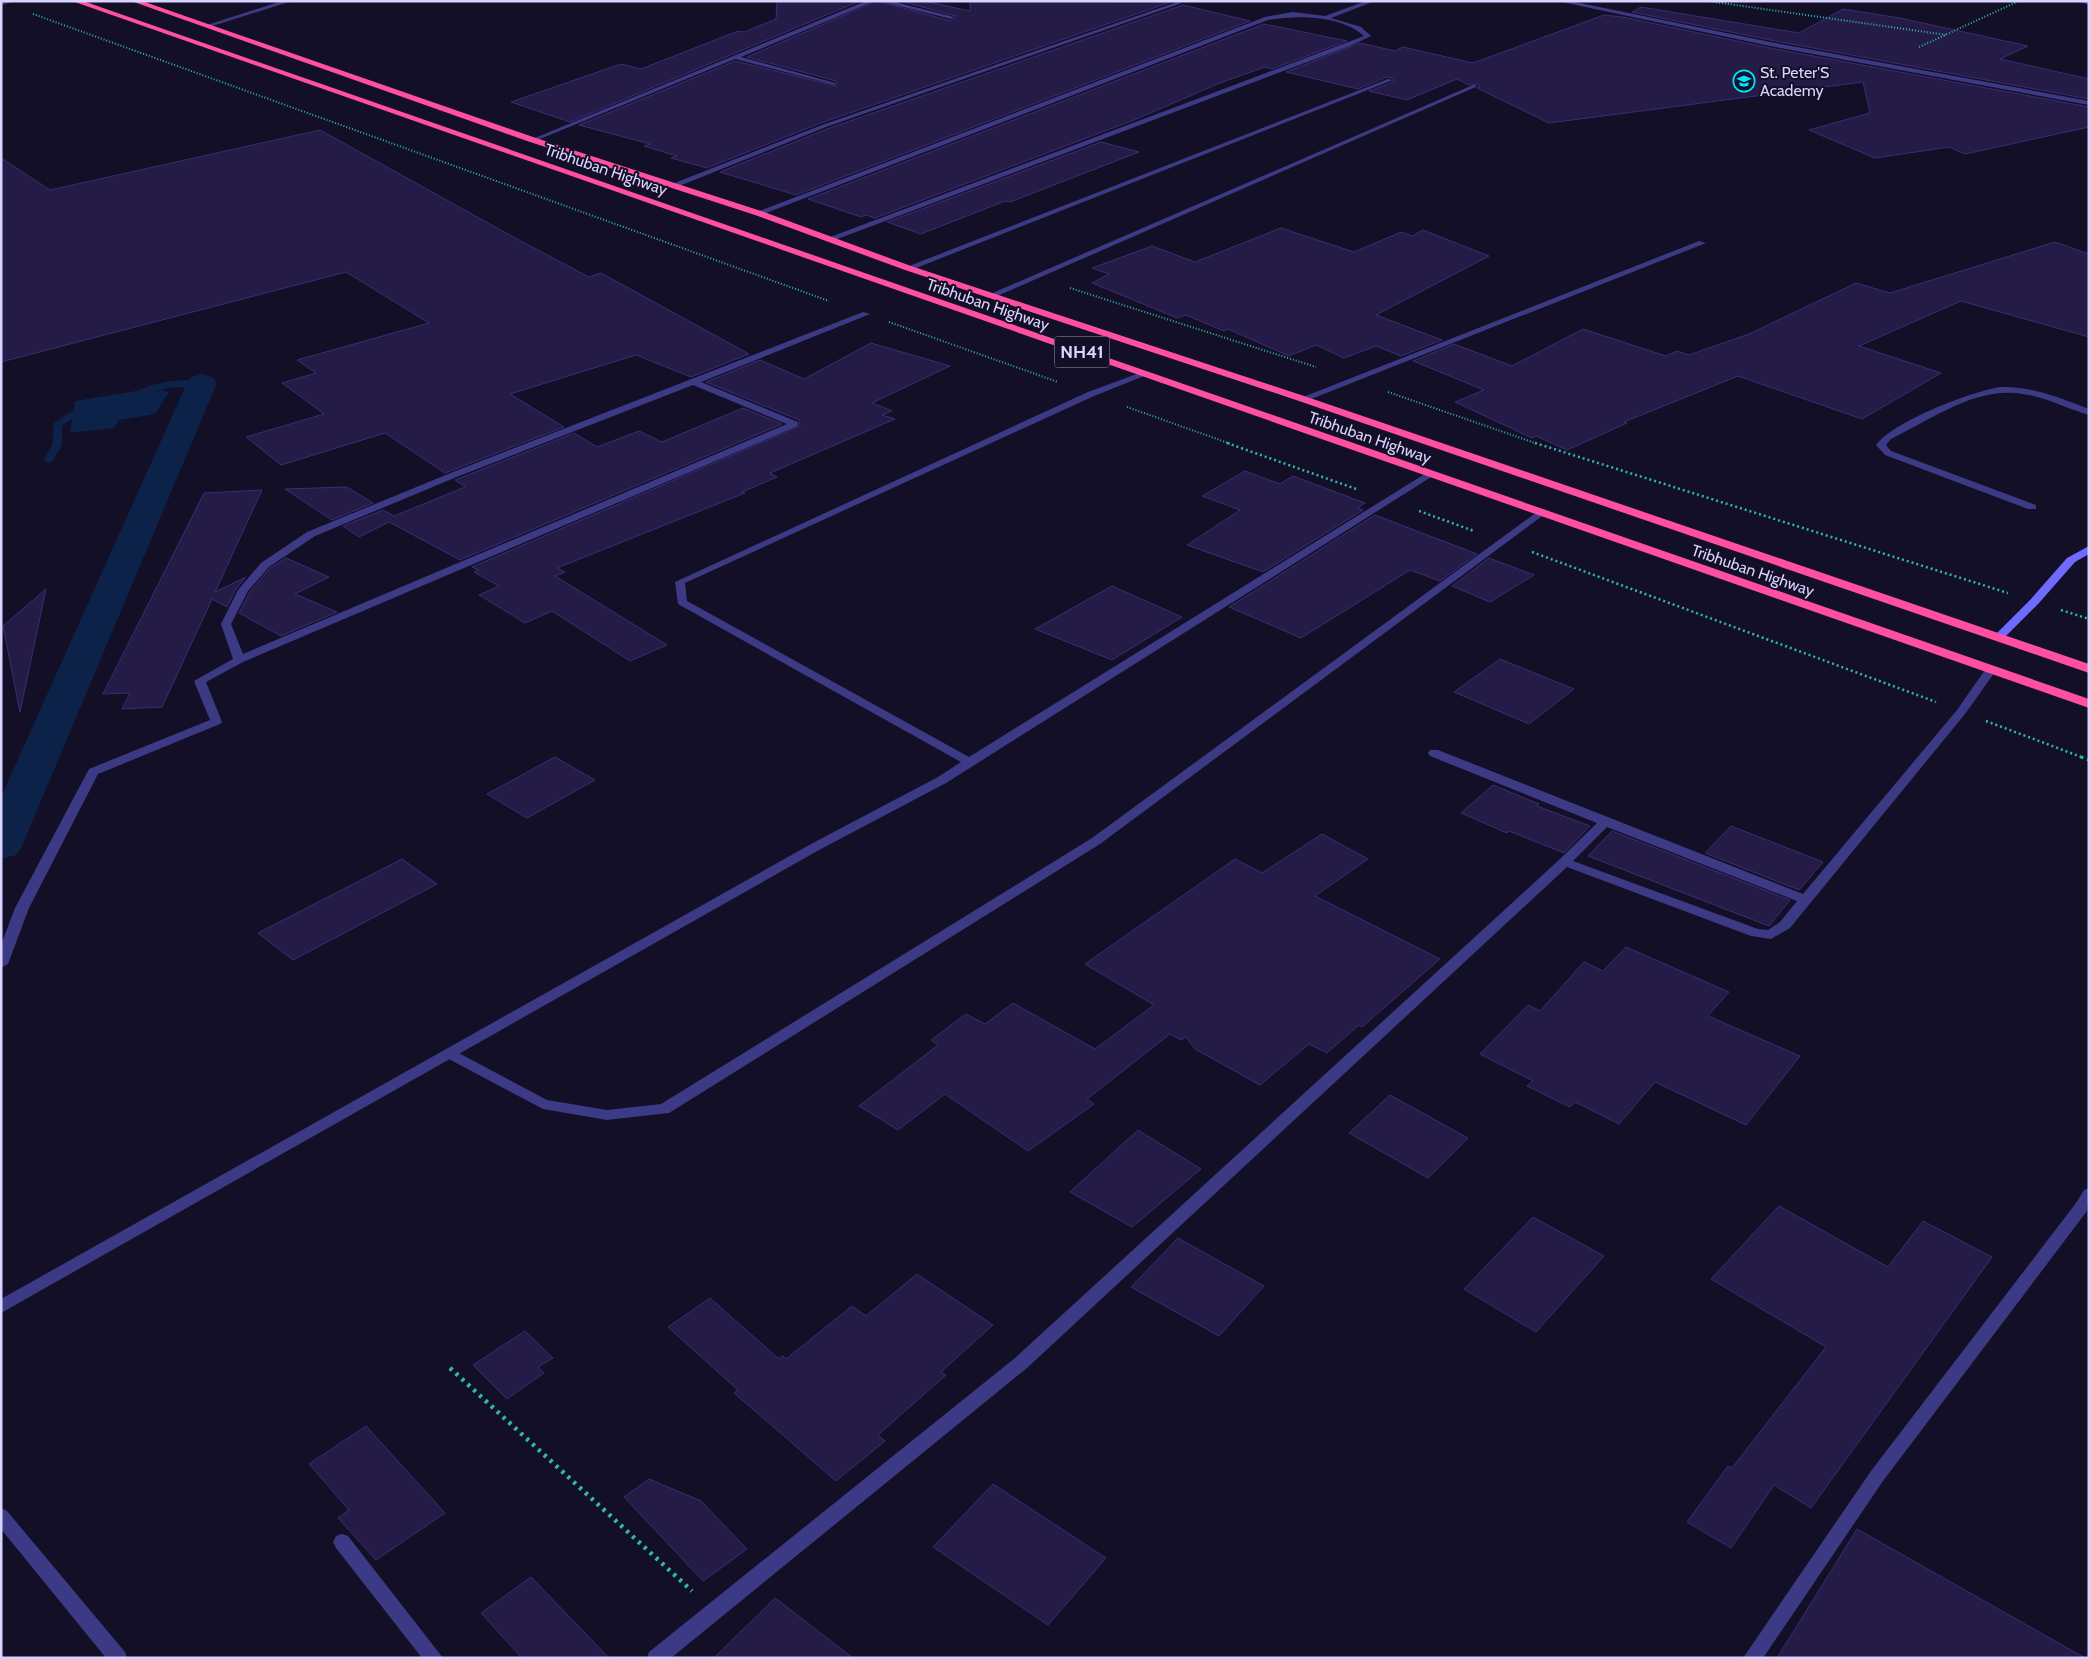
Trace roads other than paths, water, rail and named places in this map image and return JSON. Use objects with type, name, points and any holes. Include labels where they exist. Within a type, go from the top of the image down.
[{"type":"highway","name":"Tribhuban Highway","points":[[75,1],[2089,704]]},
{"type":"highway","name":"Tribhuban Highway","points":[[134,1],[533,140],[758,213],[908,268],[1303,399],[2089,669]]},
{"type":"main road","points":[[1998,638],[2035,601],[2071,560],[2089,549]]},
{"type":"street","points":[[2,3],[13,1]]},
{"type":"street","points":[[207,26],[289,1]]},
{"type":"street","points":[[533,140],[872,1]]},
{"type":"street","points":[[882,1],[952,17]]},
{"type":"street","points":[[671,186],[824,126],[1179,3],[1172,1]]},
{"type":"street","points":[[1325,18],[1372,1]]},
{"type":"street","points":[[1560,1],[2089,104]]},
{"type":"street","points":[[2083,1],[2089,3]]},
{"type":"street","points":[[758,213],[1267,18],[1293,14],[1325,18],[1344,22],[1359,28],[1368,36],[1338,49],[829,239]]},
{"type":"street","points":[[733,57],[833,84]]},
{"type":"street","points":[[908,268],[1390,80]]},
{"type":"street","points":[[992,296],[1474,86]]},
{"type":"street","points":[[1303,399],[1702,243]]},
{"type":"street","points":[[239,660],[226,624],[243,590],[265,565],[311,534],[456,474],[866,314]]},
{"type":"street","points":[[969,762],[682,602],[680,582],[1091,394],[1144,374]]},
{"type":"street","points":[[1,964],[22,908],[93,772],[216,722],[200,681],[239,660],[796,424],[692,382]]},
{"type":"street","points":[[2032,507],[1888,453],[1881,445],[1888,437],[1970,398],[2000,390],[2023,391],[2048,397],[2089,412]]},
{"type":"street","points":[[1,1308],[815,848],[942,780],[1431,474]]},
{"type":"street","points":[[450,1054],[543,1104],[606,1115],[664,1109],[1096,841],[1541,512]]},
{"type":"street","points":[[1565,862],[1756,933],[1771,935],[1785,925],[1961,712],[1991,669]]},
{"type":"street","points":[[1434,753],[1805,900]]},
{"type":"street","points":[[656,1658],[1021,1363],[1565,862],[1605,822]]},
{"type":"street","points":[[1752,1658],[1877,1476],[2082,1207],[2089,1194]]},
{"type":"street","points":[[1,1516],[118,1658]]},
{"type":"street","points":[[342,1542],[434,1658]]},
{"type":"water","points":[[154,388],[169,392],[155,414],[119,420],[114,428],[70,433],[75,401]]},
{"type":"waterway","points":[[133,398],[166,385],[202,383]]},
{"type":"waterway","points":[[1,846],[202,383]]},
{"type":"waterway","points":[[49,460],[57,445],[57,425],[72,415],[88,412]]},
{"type":"place","name":"St. Peter'S Academy","points":[[1744,81]]}]
